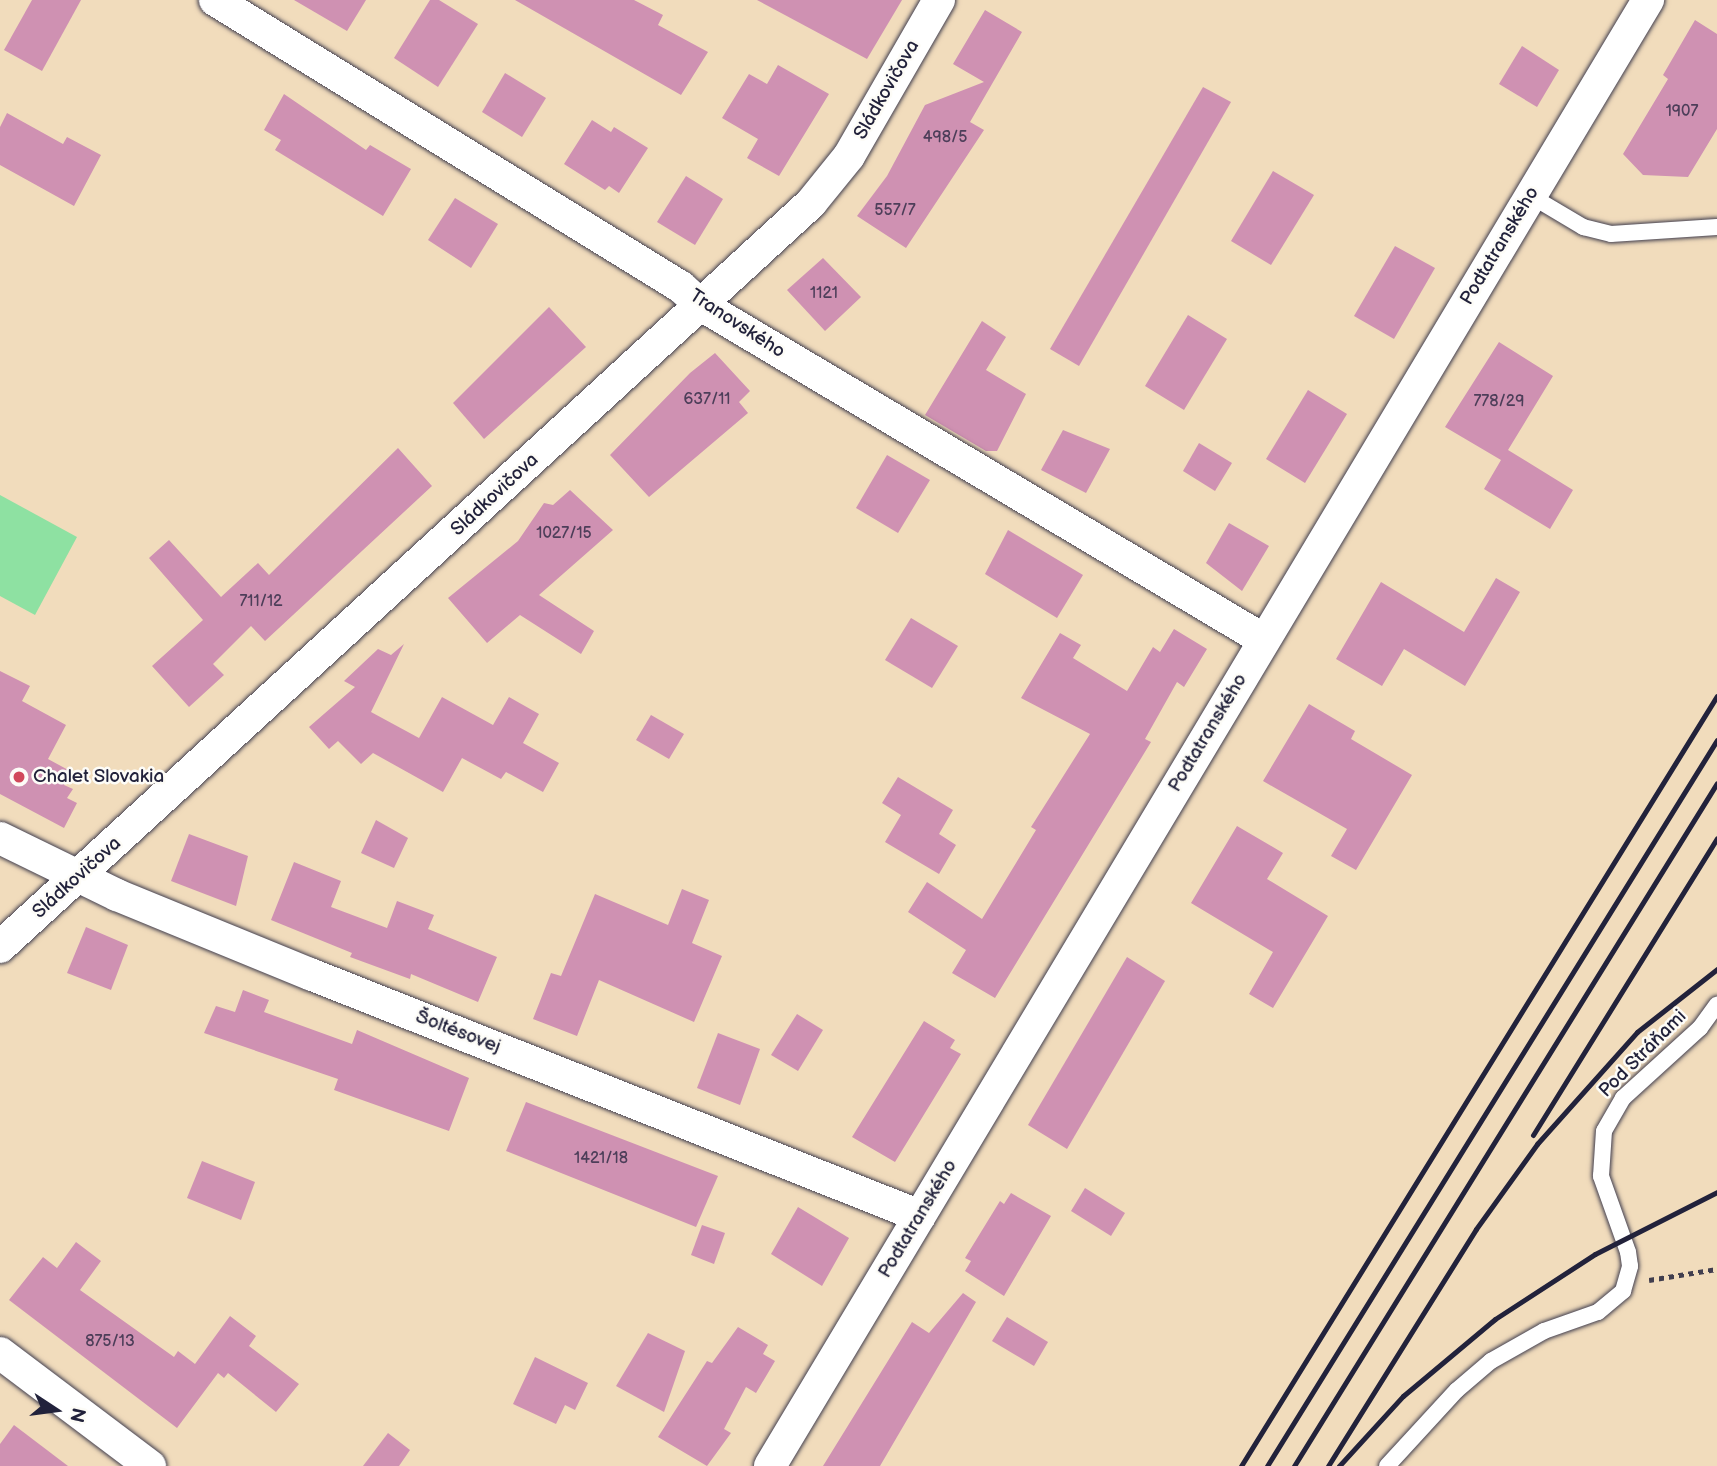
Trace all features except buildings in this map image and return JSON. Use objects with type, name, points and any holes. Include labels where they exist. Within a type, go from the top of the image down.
[{"type":"street","name":"Tranovského","points":[[215,0],[681,287],[702,305],[1264,640]]},
{"type":"street","name":"Sládkovičova","points":[[0,947],[702,305],[831,179],[866,129],[939,0]]},
{"type":"street","name":"Podtatranského","points":[[770,1466],[1648,0]]},
{"type":"street","name":"Šoltésovej","points":[[0,838],[78,877],[920,1216]]},
{"type":"street","points":[[0,1353],[150,1466]]},
{"type":"lane","points":[[1531,196],[1583,227],[1611,234],[1717,227]]},
{"type":"lane","name":"Pod Stráňami","points":[[1628,1279],[1628,1252],[1601,1176],[1604,1131],[1623,1098],[1700,1028],[1717,1005]]},
{"type":"lane","points":[[1387,1466],[1457,1390],[1491,1361],[1535,1335],[1598,1312],[1623,1290],[1628,1279]]},
{"type":"path","points":[[1628,1279],[1663,1280],[1717,1269]]},
{"type":"green space","points":[[0,495],[77,537],[35,615],[0,596]]},
{"type":"railway","points":[[1241,1466],[1717,696]]},
{"type":"railway","points":[[1267,1466],[1717,740]]},
{"type":"railway","points":[[1294,1466],[1717,783]]},
{"type":"railway","points":[[1533,1135],[1717,838]]},
{"type":"railway","points":[[1328,1466],[1476,1229],[1537,1144],[1637,1032],[1717,969]]},
{"type":"railway","points":[[1339,1466],[1403,1396],[1495,1319],[1595,1254],[1717,1192]]},
{"type":"place","name":"Chalet Slovakia","points":[[19,777]]}]
